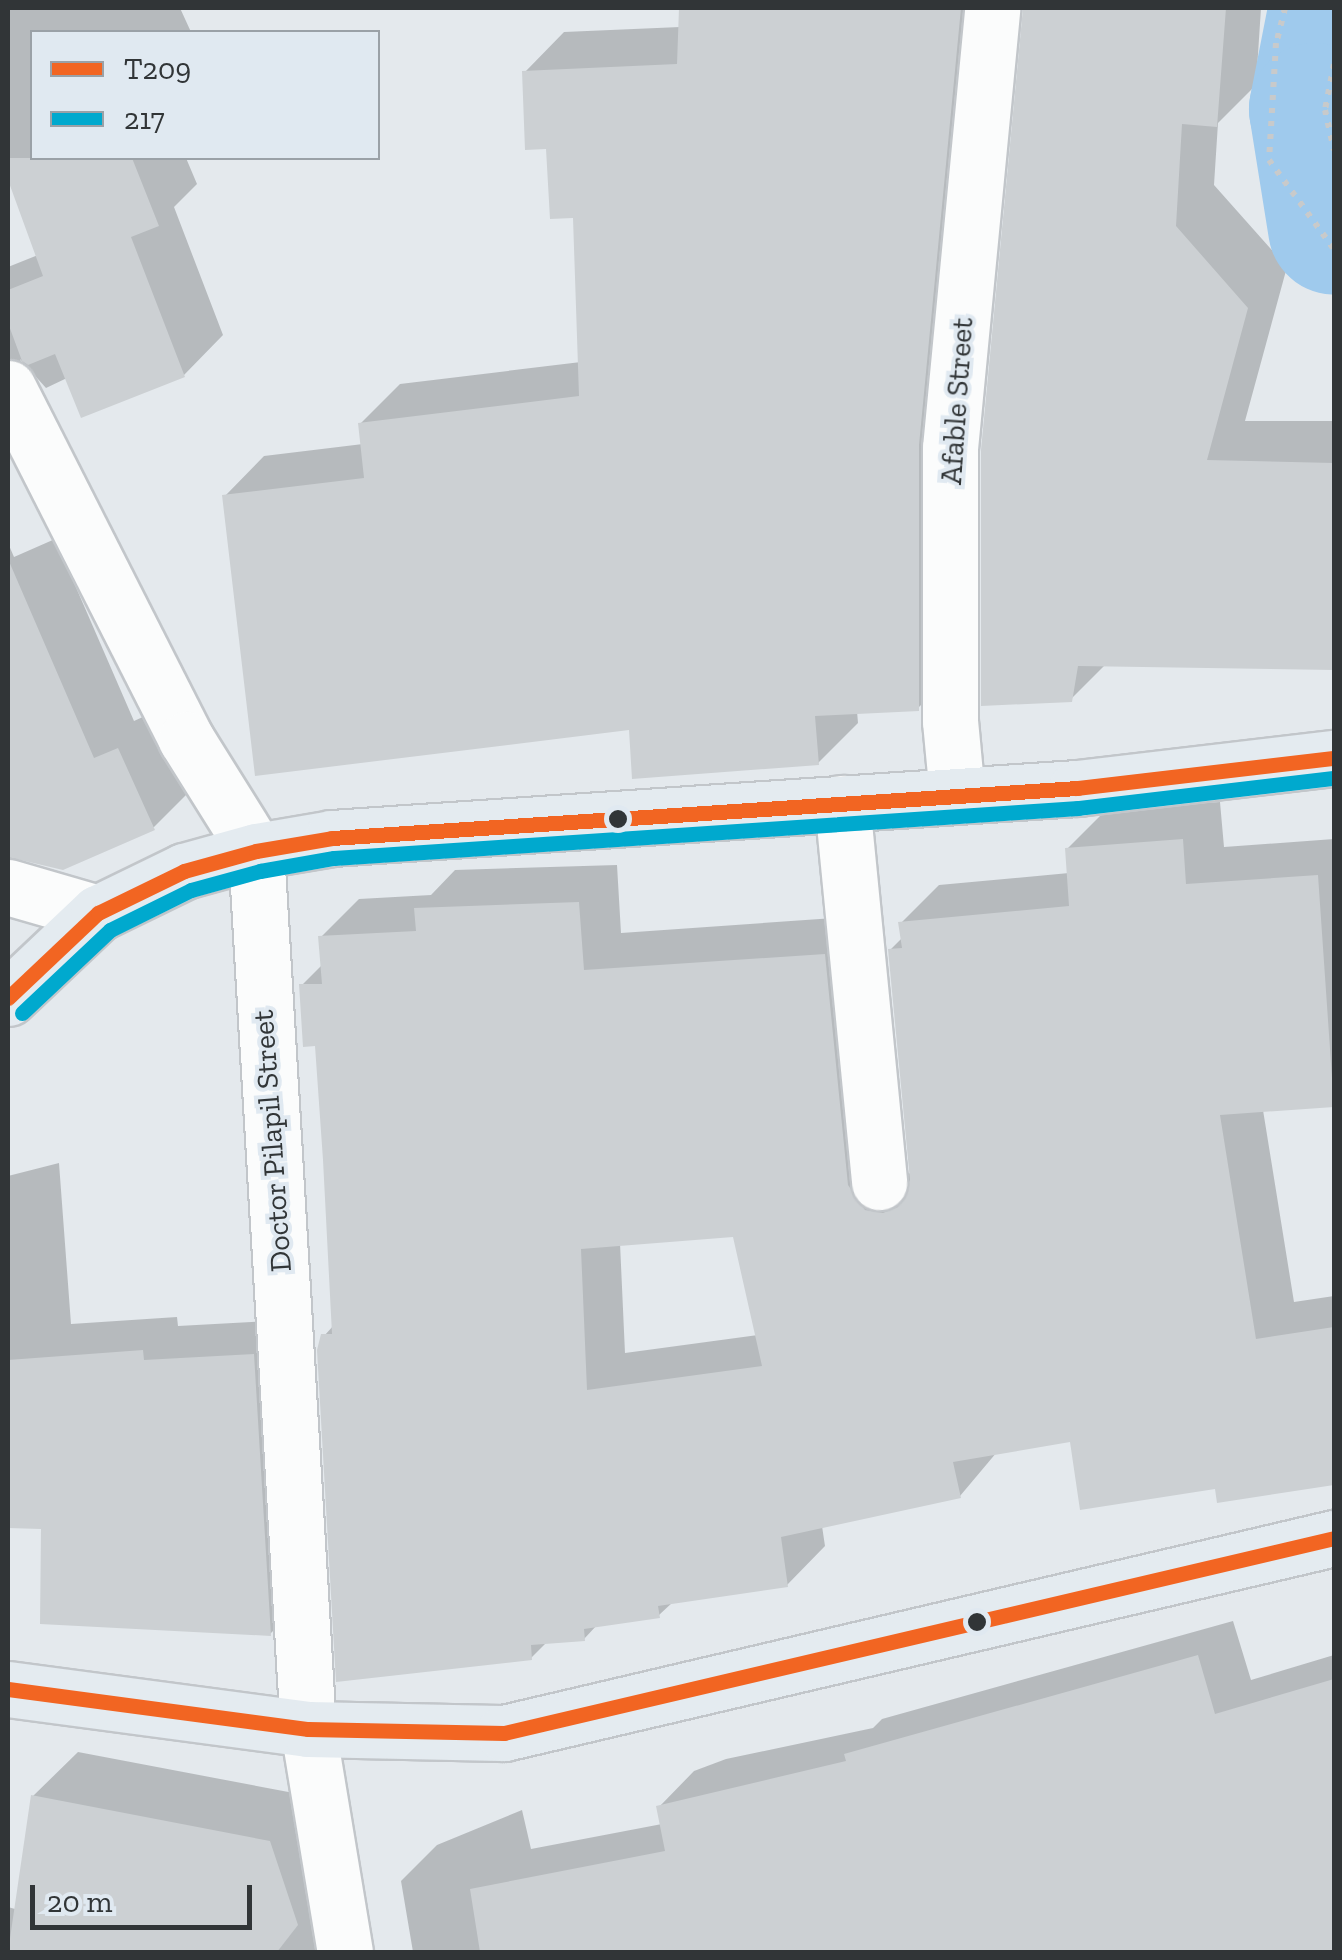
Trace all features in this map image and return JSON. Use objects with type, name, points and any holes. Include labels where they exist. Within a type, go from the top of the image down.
[{"type":"main road","points":[[8,998],[98,913],[184,871],[256,851],[332,838],[957,795],[1334,758]]},
{"type":"main road","points":[[8,1688],[308,1729],[504,1733],[1334,1538]]},
{"type":"street","name":"Afable Street","points":[[957,795],[950,721],[950,448],[992,8]]},
{"type":"street","name":"Doctor Pilapil Street","points":[[8,388],[186,740],[256,851],[308,1729],[344,1952]]},
{"type":"street","points":[[842,803],[879,1182]]},
{"type":"street","points":[[8,887],[98,913]]},
{"type":"path","points":[[1285,8],[1276,43],[1269,160],[1334,249]]},
{"type":"path","points":[[1334,64],[1325,110],[1334,150]]},
{"type":"building","points":[[679,8],[961,8],[919,445],[919,711],[815,716],[819,765],[632,779],[629,730],[255,776],[222,495],[364,478],[358,423],[579,396],[573,218],[550,219],[546,149],[525,150],[522,71],[677,64]]},
{"type":"building","points":[[1023,8],[1226,8],[1217,127],[1182,124],[1176,226],[1248,308],[1207,460],[1334,463],[1334,670],[1078,666],[1072,702],[981,706],[981,450]]},
{"type":"building","points":[[8,158],[133,160],[159,226],[131,237],[185,377],[81,418],[55,354],[28,365],[22,361],[8,323],[8,290],[43,276],[8,180]]},
{"type":"building","points":[[8,559],[94,758],[118,748],[155,830],[63,870],[8,857]]},
{"type":"building","points":[[1183,839],[1186,884],[1318,875],[1334,1107],[1220,1115],[1256,1339],[1334,1327],[1334,1485],[1217,1503],[1215,1489],[1080,1510],[1070,1442],[953,1462],[961,1498],[781,1537],[788,1587],[658,1606],[660,1618],[584,1629],[585,1641],[531,1645],[532,1660],[336,1682],[317,1350],[321,1334],[332,1334],[323,1160],[315,1046],[303,1047],[299,984],[322,984],[318,936],[416,931],[414,908],[579,902],[584,970],[825,954],[848,1185],[865,1210],[883,1213],[898,1207],[910,1180],[888,949],[902,948],[898,922],[1069,906],[1065,848]],"holes":[[[733,1237],[762,1366],[587,1390],[581,1249]]]},
{"type":"building","points":[[143,1350],[144,1360],[254,1354],[271,1636],[40,1624],[41,1529],[8,1528],[8,1360]]},
{"type":"building","points":[[1198,1655],[1215,1714],[1334,1679],[1334,1952],[480,1952],[470,1889],[665,1851],[656,1806],[846,1761],[844,1754]]},
{"type":"building","points":[[31,1795],[270,1841],[298,1925],[277,1952],[8,1952]]},
{"type":"waterway","points":[[1334,12],[1315,109],[1334,228]]},
{"type":"transit line","name":"T209","points":[[8,998],[98,913],[184,871],[256,851],[332,838],[1077,788],[1334,758]]},
{"type":"transit line","name":"217","points":[[22,1013],[110,930],[191,890],[260,871],[334,858],[1078,808],[1334,778]]},
{"type":"transit line","name":"T209","points":[[8,1689],[308,1729],[504,1733],[1334,1538]]}]
